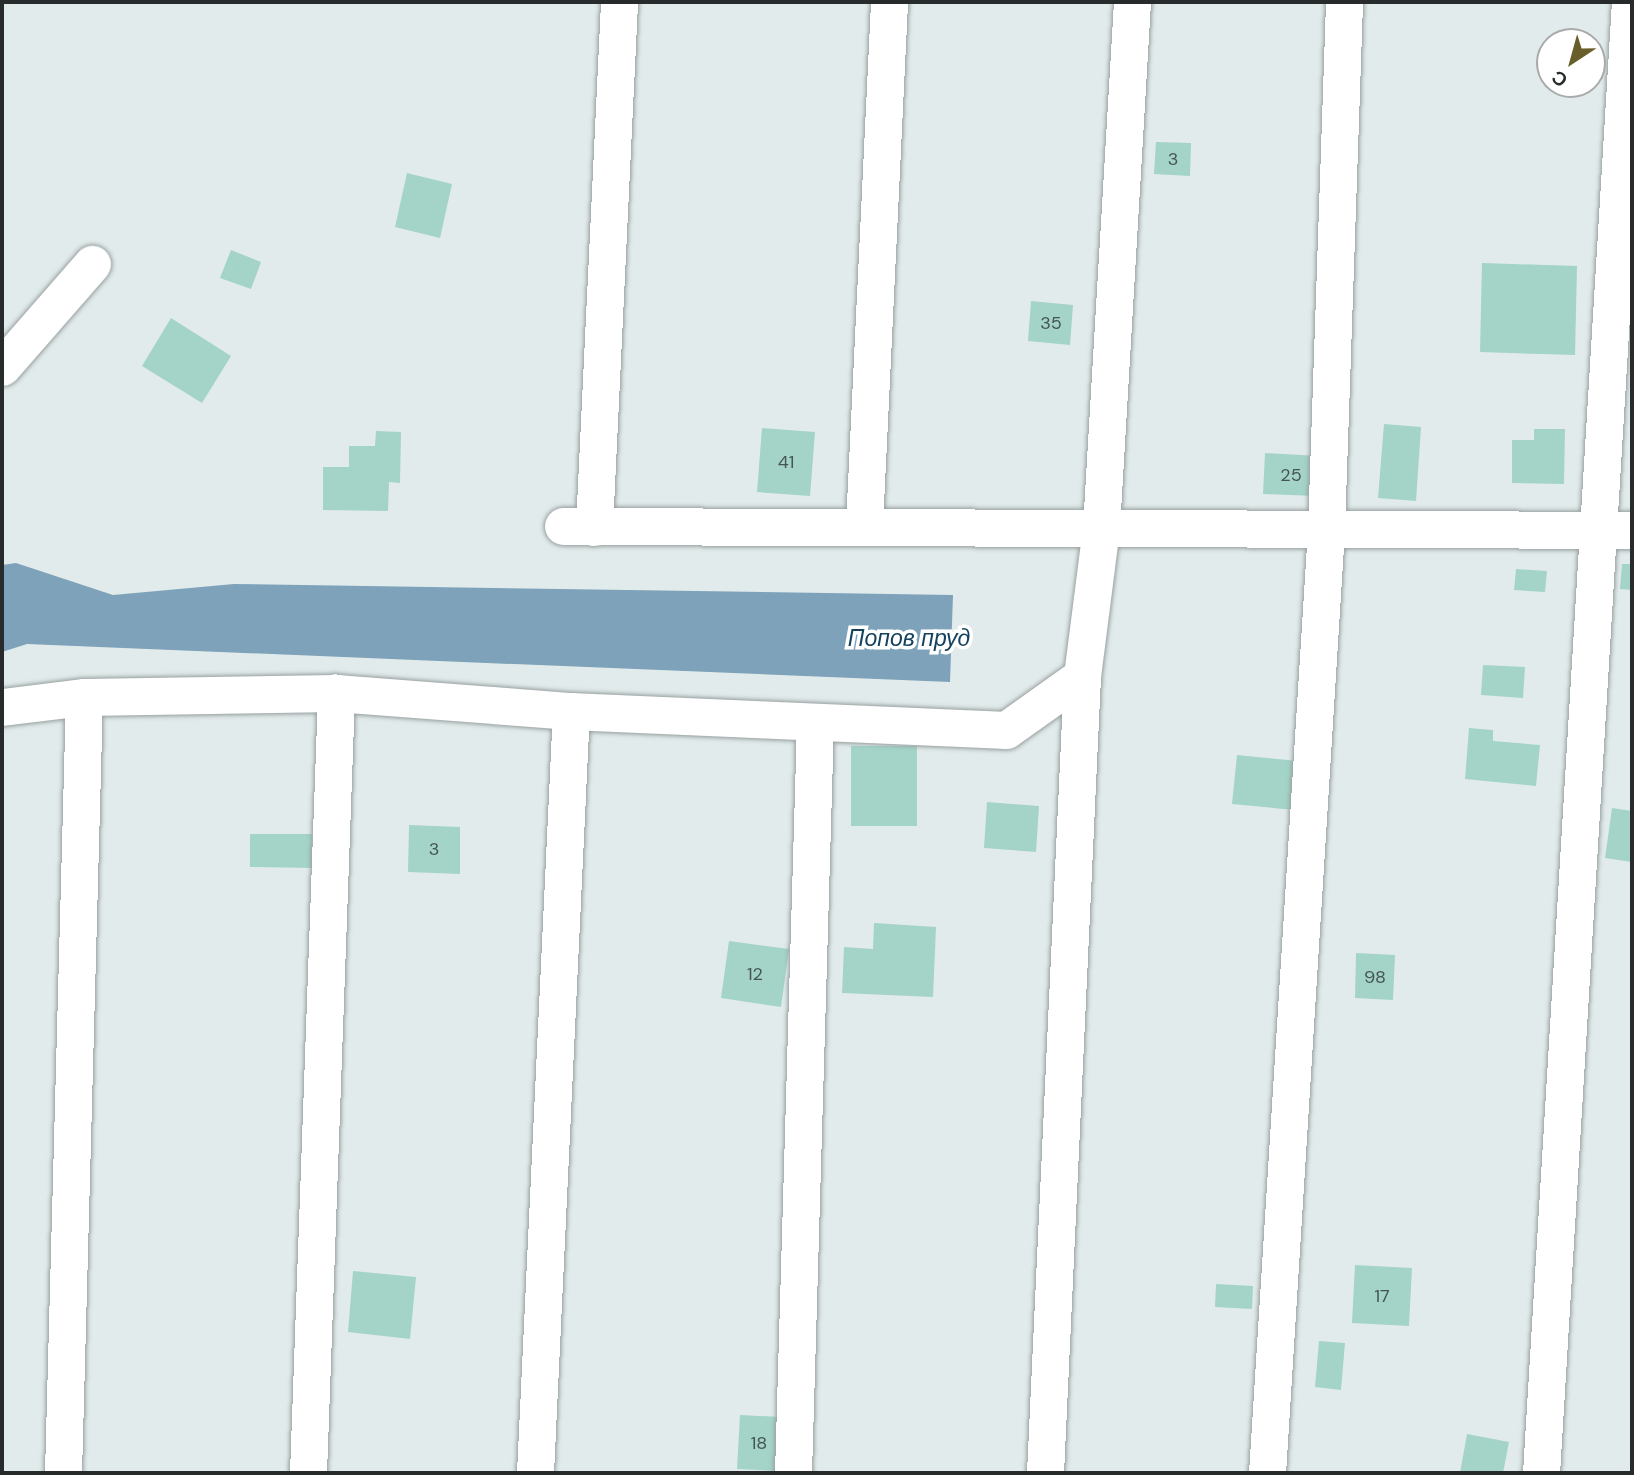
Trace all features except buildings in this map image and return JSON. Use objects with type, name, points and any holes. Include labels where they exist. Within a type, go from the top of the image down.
[{"type":"street","points":[[619,2],[579,526],[1615,529]]},
{"type":"street","points":[[864,525],[888,2]]},
{"type":"street","points":[[1045,1473],[1082,676],[1101,528],[1132,2]]},
{"type":"street","points":[[1267,1473],[1326,530],[1344,2]]},
{"type":"street","points":[[1541,1473],[1615,529],[1630,2]]},
{"type":"street","points":[[2,367],[92,264]]},
{"type":"street","points":[[2,707],[84,697],[335,693],[571,711],[1006,730],[1082,676]]},
{"type":"street","points":[[308,1473],[335,693]]},
{"type":"street","points":[[63,1473],[84,697]]},
{"type":"street","points":[[534,1473],[571,711]]},
{"type":"street","points":[[793,1473],[815,723]]},
{"type":"water","name":"Попов пруд","points":[[16,563],[113,595],[234,584],[953,595],[950,682],[27,644],[2,652],[2,565]]}]
